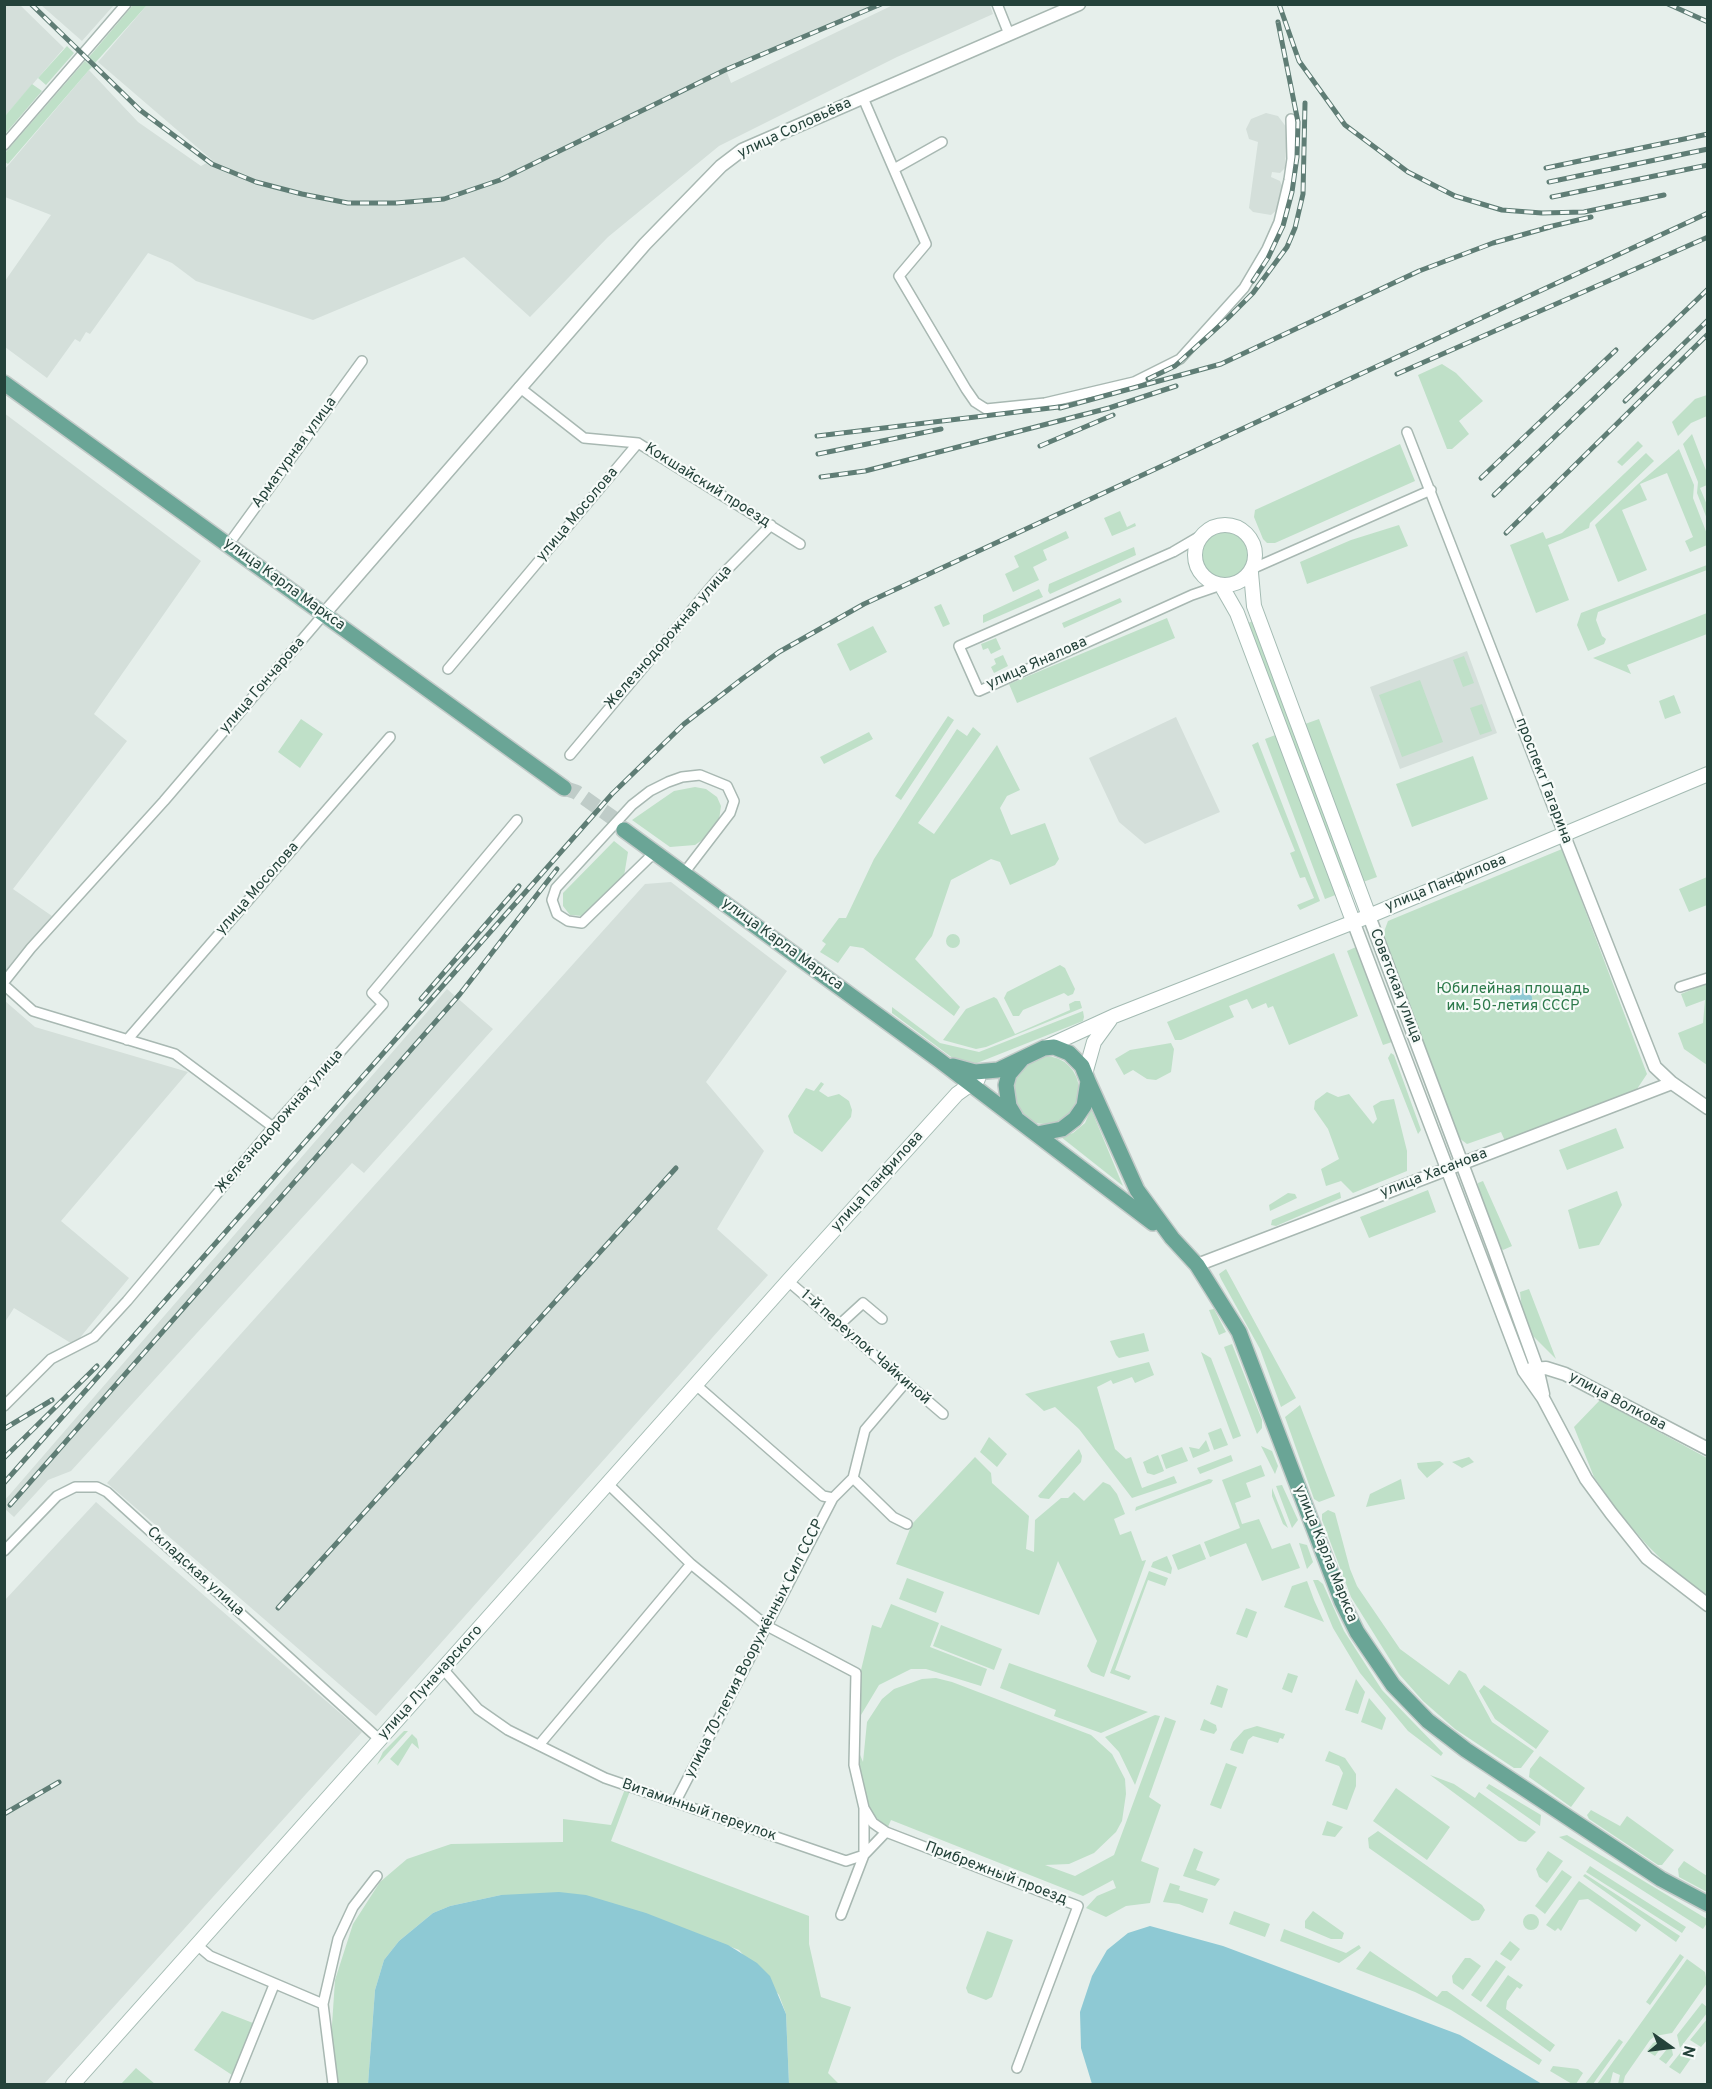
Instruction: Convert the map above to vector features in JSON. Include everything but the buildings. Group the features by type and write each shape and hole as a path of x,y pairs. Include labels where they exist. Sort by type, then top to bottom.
{"main road":[{"name":"улица Карла Маркса","path":"4,383 564,788"},
{"path":"1219,525 1238,527 1254,544 1252,570 1233,585 1221,585 1206,579 1197,566 1195,550 1202,535 1219,525"},
{"name":"Советская улица","path":"1252,570 1254,606 1369,916"},
{"name":"Советская улица","path":"1221,585 1237,613 1353,921"},
{"name":"улица Панфилова","path":"1044,1048 1114,1016 1369,916 1707,774"},
{"name":"улица Карла Маркса","path":"624,830 1015,1118"},
{"path":"1023,1058 1014,1066 1006,1085 1009,1106 1015,1118 1037,1134 1054,1132 1075,1119 1087,1098 1087,1078 1094,1042 1114,1016"},
{"path":"969,1083 1044,1048 1061,1049 1069,1053 1076,1059 1087,1078"},
{"name":"улица Карла Маркса","path":"939,1060 962,1070 998,1070"},
{"name":"улица Карла Маркса","path":"1087,1078 1137,1191 1172,1238 1197,1265 1228,1310 1242,1339 1342,1602 1357,1632 1393,1685 1428,1721 1466,1750 1661,1879 1707,1904"},
{"name":"улица Панфилова","path":"788,1281 969,1083"},
{"name":"улица Карла Маркса","path":"1037,1134 1172,1238"},
{"name":"улица Луначарского","path":"73,2085 788,1281"}],"street":[{"path":"4,145 126,4"},
{"path":"997,4 1009,34"},
{"name":"улица Соловьёва","path":"519,387 645,244 721,166 742,150 1079,4"},
{"path":"863,98 926,244 899,276 966,389 975,402 986,409 1045,403 1134,382 1180,359 1244,288 1267,249 1279,222 1289,180 1292,159 1291,119"},
{"path":"894,169 942,142"},
{"name":"Арматурная улица","path":"228,545 362,361"},
{"name":"Кокшайский проезд","path":"519,387 584,438 638,443 800,544"},
{"name":"улица Гончарова","path":"273,1127 175,1054 33,1011 4,983 519,387"},
{"name":"проспект Гагарина","path":"1407,432 1655,1067 1672,1083 1707,1108"},
{"name":"улица Мосолова","path":"448,669 638,443"},
{"path":"1252,570 1431,490"},
{"name":"Железнодорожная улица","path":"570,754 717,581 771,525"},
{"name":"улица Яналова","path":"1202,535 1173,552 959,646 979,691 1192,595 1221,585"},
{"name":"улица Мосолова","path":"127,1040 390,738"},
{"path":"654,852 582,923 568,921 557,914 552,900 556,888 632,805 650,791 668,782 682,777 700,775 727,786 734,801 730,813 684,873"},
{"name":"Железнодорожная улица","path":"4,1406 51,1359 94,1337 127,1301 273,1127 383,1004 372,993 517,819"},
{"name":"Советская улица","path":"1369,916 1537,1368 1544,1398"},
{"name":"Советская улица","path":"1353,921 1524,1371 1544,1398 1586,1479 1617,1521 1647,1558 1707,1605"},
{"path":"1680,987 1707,978"},
{"name":"улица Хасанова","path":"1197,1265 1672,1083"},
{"name":"1-й переулок Чайкиной","path":"788,1281 943,1414"},
{"path":"839,1325 863,1303 882,1319"},
{"name":"улица Волкова","path":"1524,1371 1537,1368 1565,1374 1707,1449"},
{"path":"905,1383 866,1430 853,1478 893,1517 907,1524"},
{"path":"696,1385 823,1496 833,1498"},
{"name":"улица 70-летия Вооружённых Сил СССР","path":"676,1801 833,1498 853,1478"},
{"path":"608,1484 691,1564 767,1626 856,1673 854,1765 864,1808 864,1855 841,1915"},
{"name":"Складская улица","path":"4,1551 57,1496 75,1487 97,1487 107,1492 380,1740"},
{"path":"539,1745 691,1564"},
{"name":"Витаминный переулок","path":"443,1669 478,1709 508,1730 605,1778 676,1801 821,1854 846,1861 864,1855"},
{"path":"864,1808 873,1823 886,1832 864,1855"},
{"name":"Прибрежный проезд","path":"886,1832 1078,1906 1017,2068"},
{"path":"333,2085 323,2004 338,1939 354,1907 377,1876"},
{"path":"197,1945 210,1956 323,2004"},
{"path":"234,2085 274,1985"}],"shaded area":[{"path":"5,4 20,5 64,48 5,116"},
{"path":"41,5 114,5 82,41"},
{"path":"147,5 880,5 726,70 731,83 893,5 990,5 993,14 897,57 719,146 608,237 530,317 464,257 313,320 196,281 172,263 148,253 90,334 86,332 80,342 75,339 47,378 5,347 5,281 51,215 5,197 5,169 89,70 138,122 201,166 212,160 98,62"},
{"path":"1266,113 1278,116 1287,128 1285,168 1280,173 1272,172 1271,177 1280,181 1283,188 1277,210 1271,215 1253,212 1249,208 1258,142 1249,139 1246,129 1251,119"},
{"path":"4,413 201,561 94,714 127,741 13,889 52,916 5,977"},
{"path":"1467,651 1497,733 1400,769 1370,687"},
{"path":"1176,717 1220,812 1145,844 1119,822 1089,758"},
{"path":"671,882 787,971 706,1082 764,1151 717,1229 768,1275 376,1716 107,1483 645,884"},
{"path":"447,989 493,1029 364,1173 352,1163 71,1471 48,1480 14,1517 5,1509 5,1500"},
{"path":"5,1001 35,1027 188,1072 61,1221 129,1278 74,1345 14,1308 5,1322"},
{"path":"96,1502 362,1732 44,2084 5,2084 5,1600"}],"green space":[{"path":"134,4 147,5 95,63 89,57"},
{"path":"67,46 74,53 46,85 38,78"},
{"path":"85,61 92,67 8,164 5,162 5,153"},
{"path":"32,84 42,91 5,134 5,116"},
{"path":"1442,364 1456,373 1483,401 1459,421 1469,434 1452,449 1447,449 1418,375"},
{"path":"1707,395 1707,416 1691,423 1678,436 1672,422 1695,399"},
{"path":"1692,434 1707,473 1707,485 1700,488 1707,505 1707,519 1697,493 1698,482 1683,444"},
{"path":"1638,441 1643,446 1622,466 1617,462"},
{"path":"1400,444 1415,481 1275,543 1267,543 1263,539 1254,517 1255,510"},
{"path":"1679,449 1694,485 1693,498 1707,534 1707,545 1690,552 1685,541 1693,537 1667,473 1640,484 1647,500 1622,510 1647,570 1618,582 1595,525 1638,484"},
{"path":"1646,453 1654,461 1590,523 1589,528 1548,545 1569,600 1536,613 1510,545 1543,532 1546,539 1562,533"},
{"path":"1120,511 1127,527 1135,523 1136,526 1112,536 1104,518"},
{"path":"1399,525 1408,546 1307,584 1300,562 1351,540"},
{"path":"1066,531 1069,538 1043,550 1047,560 1033,567 1039,580 1013,592 1005,574 1019,567 1014,556"},
{"path":"1225,532 1241,539 1248,555 1241,571 1225,578 1209,571 1202,555 1209,539"},
{"path":"1134,547 1136,555 1050,594 1048,591 1049,584"},
{"path":"1707,565 1707,570 1598,612 1596,620 1602,636 1606,639 1604,644 1588,651 1577,625 1581,613"},
{"path":"1039,589 1043,597 983,623 983,615"},
{"path":"1120,598 1122,602 1064,628 1062,623"},
{"path":"941,604 950,624 943,627 934,607"},
{"path":"1707,613 1707,634 1627,665 1631,674 1593,658"},
{"path":"1167,618 1175,638 1017,703 1009,684"},
{"path":"1253,621 1350,887 1347,888 1248,623"},
{"path":"873,626 887,652 850,671 837,644"},
{"path":"996,638 1001,649 991,654 988,648 983,650 981,644"},
{"path":"1003,655 1008,666 994,673 991,667 996,664 994,659"},
{"path":"1464,656 1474,683 1463,687 1453,660"},
{"path":"1420,680 1443,742 1402,757 1379,695"},
{"path":"1674,695 1681,713 1665,719 1659,701"},
{"path":"1482,704 1492,731 1480,735 1470,708"},
{"path":"948,716 954,720 901,800 895,796"},
{"path":"301,719 323,734 300,768 278,752"},
{"path":"1319,719 1377,877 1363,882 1305,724"},
{"path":"973,727 981,734 918,823 934,834 997,745 1020,790 1007,796 1000,808 1011,835 1045,823 1059,859 1055,865 1010,885 1000,862 991,859 951,880 932,936 915,959 960,1007 954,1016 863,948 850,946 838,963 820,952 826,944 822,941 839,918 846,918 874,859 957,729 967,736"},
{"path":"869,732 873,739 824,764 820,757"},
{"path":"1278,734 1338,894 1325,899 1265,739"},
{"path":"1258,742 1320,901 1300,910 1297,905 1314,898 1305,877 1300,878 1290,853 1295,851 1252,745"},
{"path":"1473,756 1488,799 1412,827 1396,784"},
{"path":"695,787 706,789 717,797 721,806 719,820 708,836 695,845 670,847 632,820 674,791"},
{"path":"614,841 628,852 624,876 588,913 582,916 570,915 563,906 563,893"},
{"name":"Юбилейная площадь им. 50-летия СССР","path":"1562,849 1647,1074 1635,1092 1505,1141 1501,1132 1467,1144 1459,1138 1383,937 1385,929 1388,921"},
{"path":"1707,877 1707,905 1689,912 1679,889"},
{"path":"950,934 956,934 960,941 956,948 950,948 946,944 946,938"},
{"path":"1356,947 1392,1042 1383,1045 1347,951"},
{"path":"1334,953 1358,1016 1289,1045 1273,1006 1268,1008 1266,1003 1252,1009 1247,999 1229,1006 1234,1017 1181,1040 1175,1040 1167,1022"},
{"path":"1060,965 1065,968 1075,989 1073,994 1068,996 1064,993 1023,1010 1019,1016 1013,1016 1004,998 1007,992"},
{"path":"1707,983 1707,1065 1684,1049 1678,1033 1703,1023 1705,1000 1686,1007 1681,994"},
{"path":"994,997 1015,1034 1070,1010 1069,1004 1075,1001 1080,1001 1082,1008 986,1047 976,1049 943,1040 966,1009"},
{"path":"892,1007 940,1043 979,1052 1083,1011 1084,1017 1083,1021 972,1065 958,1062 892,1013"},
{"path":"1171,1043 1174,1049 1171,1072 1156,1080 1147,1079 1133,1070 1124,1075 1115,1059 1130,1050"},
{"path":"1391,1053 1394,1055 1421,1130 1418,1134 1388,1058"},
{"path":"1045,1056 1058,1059 1069,1066 1076,1077 1079,1090 1076,1103 1069,1114 1058,1121 1045,1124 1032,1121 1021,1114 1014,1103 1011,1090 1014,1077 1021,1066 1032,1059"},
{"path":"821,1082 824,1084 819,1091 828,1097 839,1094 849,1101 852,1110 851,1117 822,1152 794,1133 788,1116 806,1088 814,1091"},
{"path":"1327,1092 1338,1097 1349,1094 1373,1124 1377,1119 1373,1106 1381,1101 1394,1099 1407,1151 1407,1171 1353,1193 1341,1181 1326,1186 1321,1169 1339,1159 1328,1129 1314,1109 1315,1101"},
{"path":"1091,1109 1123,1186 1061,1137 1073,1133 1085,1123"},
{"path":"1616,1128 1624,1148 1567,1170 1559,1150"},
{"path":"1483,1181 1512,1246 1503,1250 1497,1246 1479,1196 1478,1183"},
{"path":"1428,1190 1436,1212 1369,1238 1360,1217"},
{"path":"1617,1191 1622,1205 1599,1245 1579,1249 1568,1210"},
{"path":"1340,1192 1341,1198 1276,1226 1271,1225 1272,1220"},
{"path":"1288,1193 1295,1194 1297,1198 1270,1211 1269,1205"},
{"path":"1226,1269 1296,1398 1281,1407 1260,1349 1219,1274"},
{"path":"1529,1289 1556,1359 1533,1336 1522,1309 1520,1292"},
{"path":"1214,1309 1226,1332 1219,1335 1209,1310"},
{"path":"1144,1333 1149,1351 1119,1358 1116,1355 1110,1341"},
{"path":"1232,1344 1262,1420 1262,1428 1257,1434 1224,1347"},
{"path":"1201,1352 1211,1358 1241,1436 1233,1439"},
{"path":"1149,1362 1154,1375 1135,1383 1132,1377 1113,1384 1111,1380 1097,1387 1115,1449 1126,1459 1131,1457 1142,1488 1174,1476 1177,1483 1132,1498 1079,1429 1055,1407 1044,1411 1025,1394"},
{"path":"1600,1400 1707,1458 1707,1598 1677,1575 1647,1545 1620,1514 1594,1477 1574,1427"},
{"path":"1300,1405 1335,1496 1319,1502 1314,1499 1285,1417"},
{"path":"1221,1428 1228,1445 1214,1450 1208,1433"},
{"path":"989,1437 1007,1454 997,1467 980,1452"},
{"path":"1206,1440 1210,1451 1193,1458 1189,1447 1199,1449"},
{"path":"1261,1446 1272,1451 1278,1466 1275,1474"},
{"path":"1182,1447 1188,1461 1166,1469 1161,1455"},
{"path":"1079,1449 1082,1456 1081,1462 1049,1499 1040,1498 1038,1496"},
{"path":"1158,1455 1164,1471 1154,1475 1147,1473 1143,1462"},
{"path":"1231,1455 1233,1461 1200,1474 1197,1468"},
{"path":"975,1457 991,1473 992,1483 1029,1516 1026,1549 1034,1552 1035,1520 1061,1498 1068,1498 1074,1492 1084,1501 1103,1482 1110,1485 1117,1494 1125,1514 1114,1519 1120,1535 1131,1531 1142,1561 1146,1560 1104,1677 1091,1672 1087,1666 1097,1641 1058,1561 1039,1615 896,1564 912,1524"},
{"path":"1469,1457 1474,1462 1462,1468 1452,1462"},
{"path":"1440,1461 1444,1464 1427,1478 1418,1468 1417,1463"},
{"path":"1261,1465 1265,1476 1246,1483 1251,1497 1235,1503 1242,1524 1259,1519 1272,1549 1290,1543 1300,1568 1262,1581 1246,1543 1210,1557 1204,1542 1240,1528 1222,1480"},
{"path":"1209,1479 1213,1480 1211,1483 1135,1511 1136,1507"},
{"path":"1401,1479 1405,1499 1366,1507 1370,1494"},
{"path":"1282,1485 1298,1520 1292,1528 1276,1486"},
{"path":"1272,1488 1288,1528 1283,1524 1272,1496"},
{"path":"1328,1510 1335,1513 1357,1586 1400,1649 1449,1685 1459,1670 1466,1674 1492,1722 1534,1751 1521,1768 1514,1768 1455,1729 1423,1701 1399,1674 1351,1597 1322,1520 1322,1514"},
{"path":"1299,1543 1307,1545 1313,1562 1307,1569"},
{"path":"1200,1544 1206,1559 1178,1570 1172,1555"},
{"path":"1167,1556 1172,1568 1171,1574 1151,1567 1153,1562"},
{"path":"1149,1571 1168,1578 1165,1586 1148,1580 1115,1670 1131,1676 1129,1680 1110,1673"},
{"path":"907,1578 944,1592 936,1613 899,1599"},
{"path":"1313,1580 1318,1580 1323,1584 1344,1631 1382,1690 1443,1753 1441,1756 1408,1731 1360,1673 1333,1628"},
{"path":"1307,1581 1324,1622 1284,1607 1292,1586"},
{"path":"891,1604 939,1623 930,1647 987,1669 981,1686 926,1669 911,1669 879,1685 861,1715 858,1750 861,1670 872,1625 881,1628"},
{"path":"1246,1608 1257,1612 1247,1638 1236,1634"},
{"path":"941,1625 1002,1649 994,1670 933,1646"},
{"path":"1009,1663 1148,1712 1101,1733 1054,1716 1056,1710 1000,1688"},
{"path":"1288,1673 1298,1676 1292,1693 1282,1689"},
{"path":"936,1678 1091,1735 1112,1754 1125,1779 1126,1794 1122,1821 1116,1832 1094,1853 1069,1864 1045,1865 1075,1876 1114,1855 1165,1717 1176,1721 1149,1797 1161,1805 1141,1861 1159,1868 1150,1903 1126,1906 1106,1917 1086,1908 1097,1896 1116,1888 1113,1880 1083,1896 891,1820 887,1829 867,1808 858,1750 863,1762 867,1722 882,1699 894,1689 922,1679"},
{"path":"1356,1679 1365,1692 1358,1714 1345,1710"},
{"path":"1217,1685 1228,1689 1222,1708 1210,1704"},
{"path":"1484,1685 1549,1731 1536,1749 1495,1719 1479,1691"},
{"path":"1369,1698 1386,1718 1382,1730 1361,1722"},
{"path":"1155,1715 1160,1716 1135,1785 1119,1752 1105,1737"},
{"path":"1204,1719 1216,1725 1217,1730 1214,1734 1200,1730"},
{"path":"1257,1726 1285,1734 1278,1743 1253,1736 1248,1740 1243,1754 1230,1750 1233,1742 1244,1730"},
{"path":"404,1731 408,1731 377,1765 383,1752"},
{"path":"412,1734 417,1739 419,1749 412,1743 398,1766 390,1759"},
{"path":"1329,1751 1345,1758 1356,1774 1356,1786 1347,1810 1332,1805 1343,1773 1339,1766 1325,1761"},
{"path":"1540,1756 1585,1788 1571,1807 1529,1777 1530,1769"},
{"path":"1226,1763 1237,1767 1221,1809 1210,1805"},
{"path":"1430,1775 1454,1784 1475,1798 1479,1792 1536,1832 1526,1842 1519,1841"},
{"path":"1489,1784 1541,1815 1540,1826 1486,1788"},
{"path":"1396,1788 1450,1827 1427,1860 1373,1821"},
{"path":"625,1789 630,1791 611,1841 809,1916 809,1944 821,1997 851,2007 828,2073 839,2084 789,2084 786,2014 779,1995 739,1950 673,1925 501,1895 450,1906 433,1913 399,1941 384,1960 375,1990 368,2084 333,2084 330,2055 335,1980 353,1924 380,1882 407,1859 451,1844 563,1842 563,1819 611,1825"},
{"path":"1591,1810 1620,1826 1627,1816 1674,1850 1662,1865 1658,1865 1589,1819 1587,1815"},
{"path":"1327,1821 1343,1827 1335,1837 1322,1835"},
{"path":"1378,1831 1482,1905 1485,1910 1479,1920 1472,1921 1369,1848 1368,1838"},
{"path":"1567,1835 1707,1919 1707,1923 1703,1929 1559,1837"},
{"path":"1194,1848 1203,1852 1196,1870 1220,1879 1215,1886 1183,1876"},
{"path":"1548,1851 1563,1861 1547,1883 1539,1877 1536,1869"},
{"path":"1684,1861 1707,1876 1707,1892 1679,1877 1678,1869"},
{"path":"1590,1866 1686,1927 1682,1933 1586,1872"},
{"path":"1562,1870 1572,1877 1545,1914 1535,1906"},
{"path":"1585,1874 1680,1936 1676,1942 1583,1876"},
{"path":"1579,1881 1641,1925 1636,1932 1588,1899 1579,1900 1561,1931 1558,1928 1555,1931 1546,1925"},
{"path":"1170,1883 1180,1886 1179,1890 1208,1899 1203,1913 1179,1904 1163,1902"},
{"path":"1234,1911 1270,1924 1265,1937 1229,1924"},
{"path":"1313,1911 1344,1933 1342,1939 1331,1939 1305,1928 1305,1921"},
{"path":"1531,1914 1539,1922 1531,1930 1523,1922"},
{"path":"1284,1929 1346,1953 1359,1945 1361,1948 1339,1963 1280,1941"},
{"path":"987,1931 1013,1940 992,1997 986,2000 968,1993 966,1988"},
{"path":"1510,1941 1520,1949 1511,1961 1500,1954"},
{"path":"1370,1951 1437,1997 1442,1991 1447,1991 1542,2060 1539,2065 1451,2010 1415,1992 1356,1969"},
{"path":"1680,1954 1684,1957 1650,2005 1646,2002"},
{"path":"1465,1958 1470,1958 1481,1966 1463,1990 1453,1983 1452,1976"},
{"path":"1687,1959 1705,1972 1707,1983 1672,2033 1655,2036 1650,2040 1625,2076 1623,2084 1618,2084 1620,2075 1613,2072 1610,2084 1597,2084"},
{"path":"1496,1960 1506,1967 1481,2002 1471,1995"},
{"path":"1508,1975 1523,1985 1520,1989 1517,1987 1507,2001 1506,2009 1555,2045 1550,2052 1486,2006"},
{"path":"1702,2003 1707,2007 1707,2013 1680,2048 1677,2035"},
{"path":"222,2011 253,2023 232,2075 194,2050"},
{"path":"1707,2019 1707,2040 1701,2047 1690,2040"},
{"path":"1619,2039 1623,2042 1593,2084 1585,2084"},
{"path":"1663,2039 1666,2041 1655,2056 1647,2051 1653,2043"},
{"path":"1671,2044 1673,2055 1666,2064 1659,2059"},
{"path":"1685,2047 1694,2054 1680,2074 1669,2067"},
{"path":"1553,2066 1578,2069 1583,2073 1576,2084 1572,2084 1550,2071"},
{"path":"136,2068 155,2084 121,2084"}],"water":[{"path":"1521,988 1529,991 1532,999 1529,1007 1521,1010 1513,1007 1510,999 1513,991"},
{"path":"559,1892 586,1895 646,1913 728,1945 757,1963 770,1976 786,2014 789,2084 368,2084 375,1990 384,1960 399,1941 433,1913 450,1906 501,1895"},
{"path":"1150,1926 1223,1946 1460,2035 1542,2084 1092,2084 1081,2048 1080,2012 1092,1976 1107,1950 1128,1933"}],"tunnel":[{"path":"564,788 576,792 613,818 624,830"}],"railway":[{"path":"31,4 140,110 212,164 256,182 348,203 396,203 444,199 500,180 725,70 881,4"},
{"path":"1279,4 1299,61 1345,125 1408,172 1455,196 1502,210 1542,213 1584,212 1664,195"},
{"path":"1668,4 1708,22"},
{"path":"1253,281 1268,258 1283,226 1292,192 1297,157 1298,122 1278,22"},
{"path":"1148,379 1175,366 1228,318 1253,293 1287,247 1295,228 1303,194 1305,103"},
{"path":"1546,168 1708,134"},
{"path":"1549,182 1708,149"},
{"path":"1552,197 1708,165"},
{"path":"4,1483 612,794 684,724 742,679 779,652 864,604 1708,213"},
{"path":"1544,228 1591,217"},
{"path":"1060,408 1221,364 1419,271 1493,243 1550,227"},
{"path":"1397,374 1708,237"},
{"path":"1494,495 1708,289"},
{"path":"1625,401 1708,320"},
{"path":"1506,533 1708,334"},
{"path":"1481,478 1616,350"},
{"path":"821,477 865,471 1109,408 1176,386"},
{"path":"817,436 1067,406"},
{"path":"1040,446 1113,415"},
{"path":"818,454 941,429"},
{"path":"10,1505 460,994 557,869"},
{"path":"421,999 519,886"},
{"path":"278,1608 676,1168"},
{"path":"4,1458 97,1366"},
{"path":"4,1429 52,1400"},
{"path":"4,1814 59,1782"}]}
